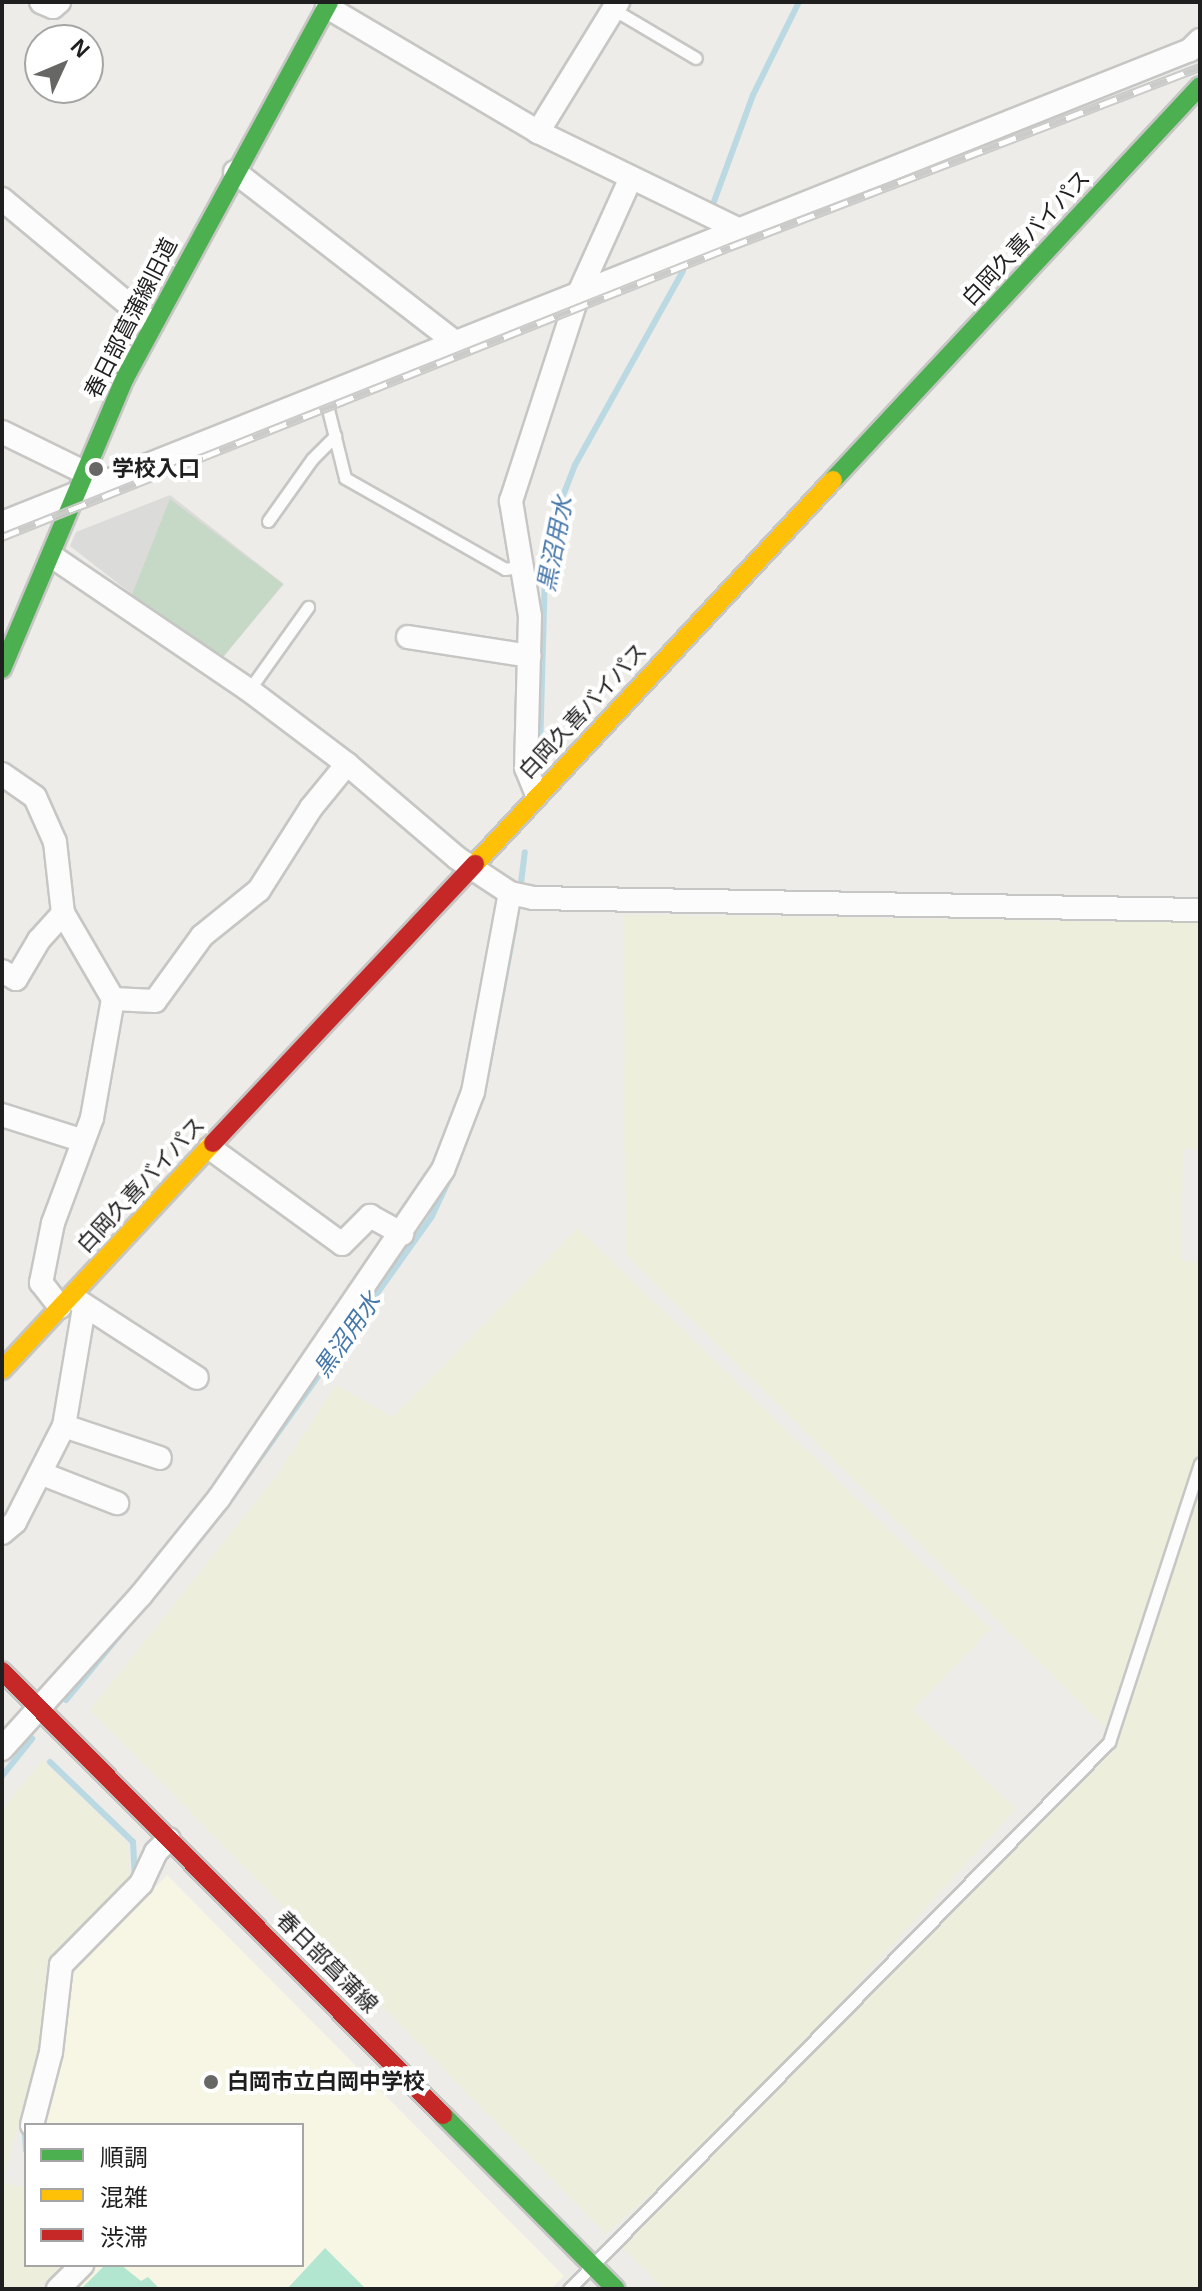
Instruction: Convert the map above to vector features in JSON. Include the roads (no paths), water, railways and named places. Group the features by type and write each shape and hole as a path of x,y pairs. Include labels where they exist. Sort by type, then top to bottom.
{"main road":[{"name":"春日部菖蒲線旧道","path":"2,669 152,324 328,4"},
{"name":"白岡久喜バイパス","path":"2,1370 72,1304 210,1148 1200,86"},
{"name":"春日部菖蒲線","path":"2,1671 616,2289"}],"street":[{"path":"41,2 53,7 59,2"},
{"path":"328,4 538,132 630,180 740,230"},
{"path":"538,132 616,6"},
{"path":"2,523 82,483 325,397 1190,50 1200,40"},
{"path":"235,172 456,343"},
{"path":"537,795 526,768 530,616 518,567 511,501 578,295 630,180"},
{"path":"2,199 152,324"},
{"path":"2,432 82,483"},
{"path":"53,557 249,690 347,764 470,868 510,893 548,899 1200,910"},
{"path":"408,637 530,656"},
{"path":"113,999 155,1001 202,936 259,890 311,808 347,764"},
{"path":"2,774 35,797 55,842 63,913 113,999 92,1118 81,1140 53,1223 41,1283 197,1378"},
{"path":"2,1749 141,1595 219,1498 443,1170 473,1092 510,893"},
{"path":"2,971 16,979 39,940 63,913"},
{"path":"2,1115 81,1140"},
{"path":"210,1148 342,1244 370,1216 402,1234"},
{"path":"2,1533 15,1522 64,1426 72,1304"},
{"path":"64,1426 160,1458"},
{"path":"40,1473 117,1503"},
{"path":"33,2123 51,2052 61,1965 141,1884 156,1852 169,1839"},
{"path":"58,2289 80,2267"}],"lane":[{"path":"616,6 696,58"},
{"path":"325,397 345,478 505,569 518,567"},
{"path":"268,521 312,459 335,436"},
{"path":"249,690 308,607"},
{"path":"573,2288 592,2265 1109,1742 1200,1464"}],"waterway":[{"name":"黒沼用水","path":"712,207 753,95 799,2"},
{"name":"黒沼用水","path":"540,751 545,576 559,506 575,465 683,271"},
{"name":"黒沼用水","path":"521,883 525,852"},
{"name":"黒沼用水","path":"486,1078 515,924"},
{"name":"黒沼用水","path":"456,1164 479,1104"},
{"name":"黒沼用水","path":"231,1499 432,1216 450,1178"},
{"name":"黒沼用水","path":"66,1700 225,1508"},
{"name":"黒沼用水","path":"2,1776 32,1739"},
{"path":"50,1762 133,1842 135,1879"}],"railway":[{"path":"2,537 730,247 1200,67"}],"place":[{"name":"学校入口","path":"96,469"},
{"name":"白岡市立白岡中学校","path":"211,2082"}]}
